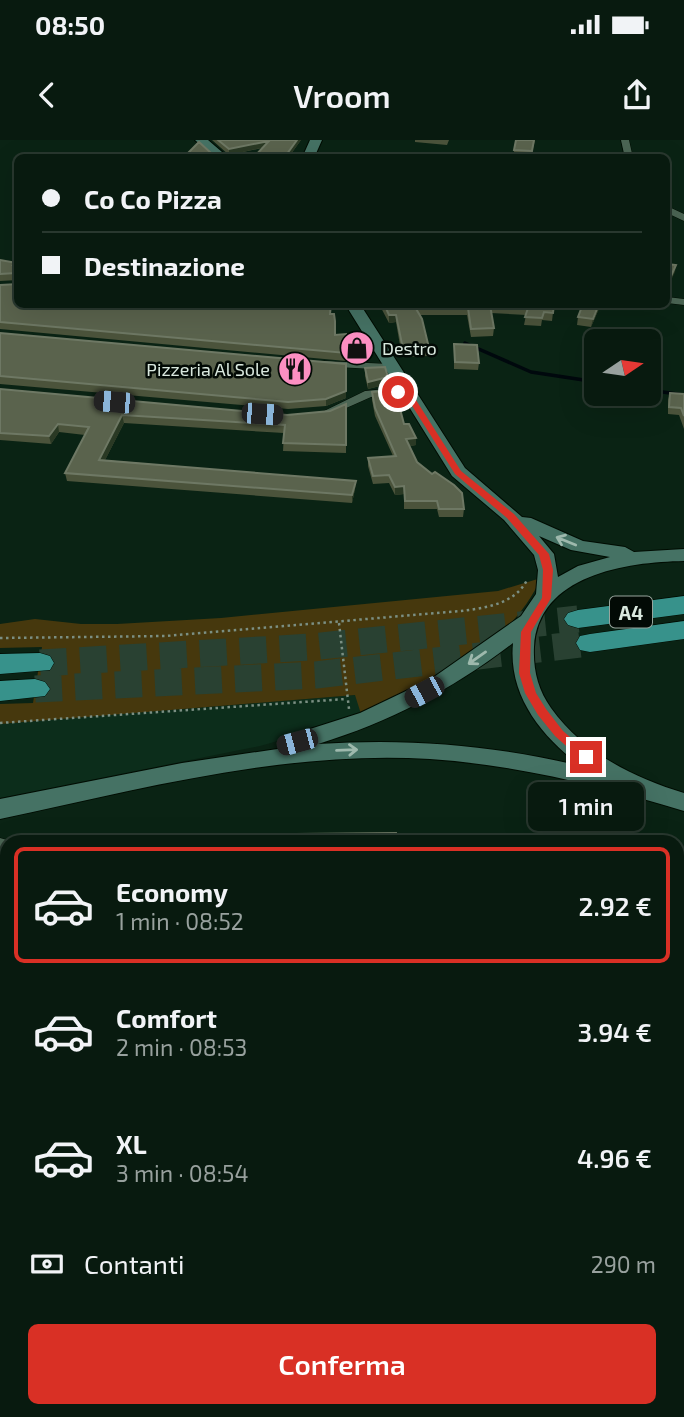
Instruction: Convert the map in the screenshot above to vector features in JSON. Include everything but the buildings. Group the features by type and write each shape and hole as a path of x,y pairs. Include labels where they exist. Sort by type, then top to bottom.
{"highway":[{"name":"A4","path":"684,605 584,631 684,630"},
{"path":"0,664 38,676 0,691"}],"main road":[{"path":"201,140 218,154"},
{"path":"354,308 458,472 510,516 544,554 548,570 547,598"},
{"path":"510,516 568,543 588,549 684,555"},
{"path":"657,555 620,560 587,570 565,582 547,598 532,618 525,635 523,666 531,693 542,712 559,734 579,752 611,773 684,802"},
{"path":"207,767 355,724 440,683 532,618"},
{"path":"0,808 207,767 324,751 429,751 491,756 641,787"}],"street":[{"path":"313,363 391,367"},
{"path":"316,415 330,412 369,394 406,391"}],"path":[{"path":"0,638 26,635 83,639 339,623 488,606 509,599 525,587 529,574"},
{"path":"339,623 346,699 355,724"},
{"path":"0,723 346,699"}],"shaded area":[{"path":"541,578 527,603 509,625 488,644 439,676 361,714 355,695 0,724 0,704 33,703 42,647 0,648 0,624 35,619 81,624 117,624 221,618 498,591"},
{"path":"356,695 361,713 313,731 260,746 0,798 0,724"}],"waterway":[{"path":"465,343 531,372 584,380"},
{"path":"662,392 684,395"}],"tunnel":[{"path":"40,663 311,647 578,619"},
{"path":"35,689 316,675 590,643"}],"place":[{"name":"Destro","path":"357,348"},
{"name":"Pizzeria Al Sole","path":"295,369"}],"route":[{"path":"398,392 406,391 458,472 510,516 544,554 548,570 547,598 536,611 526,632 524,673 542,712 559,734 586,757"}]}
